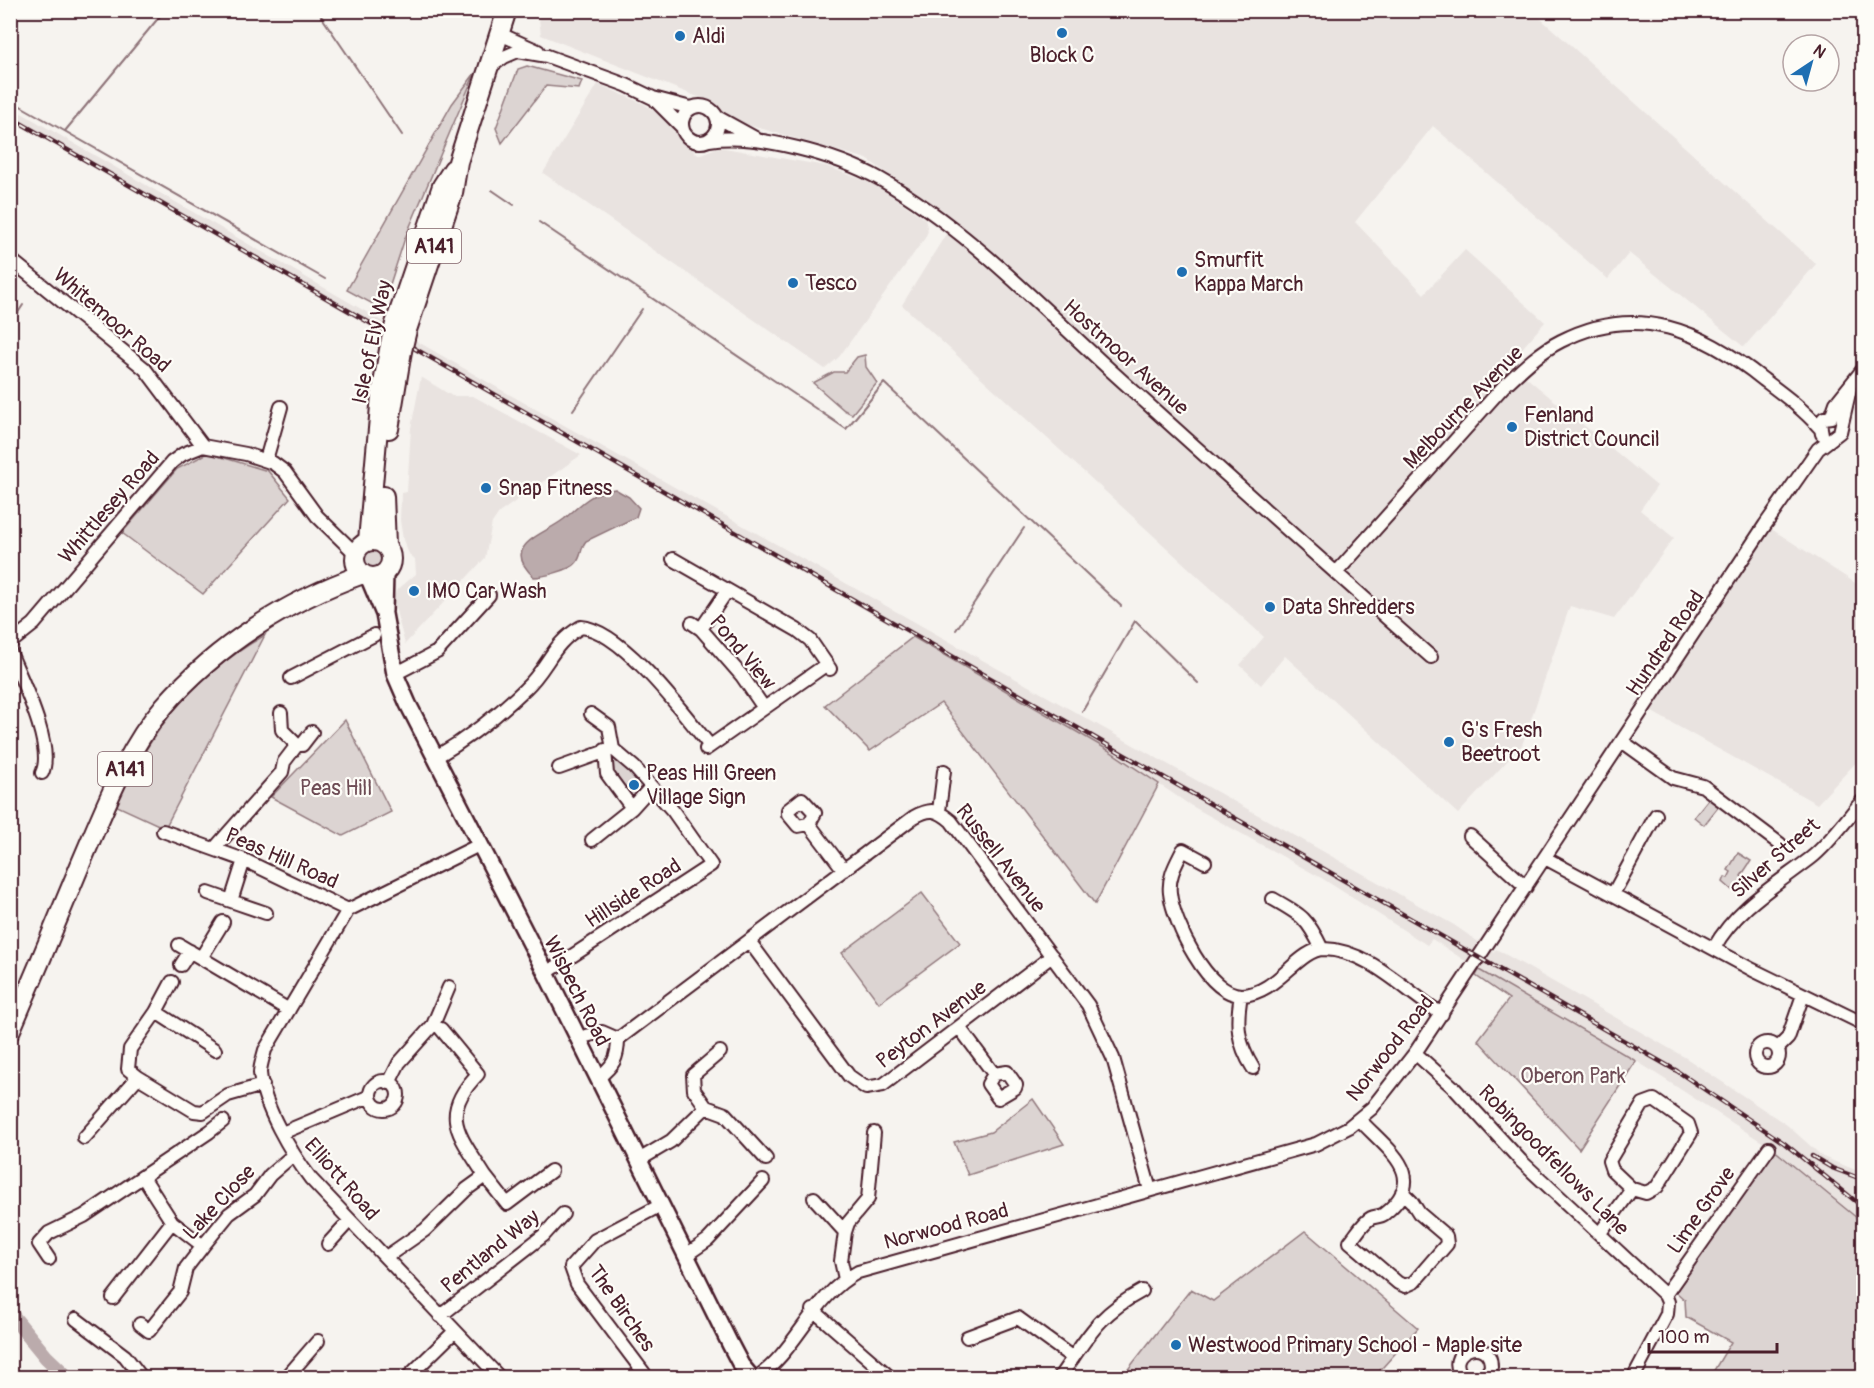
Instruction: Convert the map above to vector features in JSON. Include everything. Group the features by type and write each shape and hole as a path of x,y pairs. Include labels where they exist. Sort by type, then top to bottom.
{"highway":[{"name":"Isle of Ely Way","path":"366,560 381,395 401,327 453,193 458,162 507,10"},
{"name":"Isle of Ely Way","path":"386,545 384,490 396,348"},
{"path":"366,560 377,541 386,545"},
{"name":"A141","path":"10,1032 106,806 132,754 163,707 208,662 243,634 282,610 335,584 366,560 392,560 386,545"}],"main road":[{"name":"Wisbech Road","path":"366,560 384,614 395,674 735,1355 754,1377"}],"street":[{"path":"500,34 547,56 626,85 653,98 691,108 704,106 717,117 717,130 709,140 700,142 690,139 682,127 653,98"},
{"path":"490,67 518,51 547,56"},
{"path":"682,127 682,118 691,108"},
{"name":"Hostmoor Avenue","path":"717,117 762,142"},
{"name":"Hostmoor Avenue","path":"709,140 762,142 813,153 878,178 945,221 1017,283 1431,657"},
{"name":"Whitemoor Road","path":"10,259 145,369 203,446"},
{"name":"Melbourne Avenue","path":"1336,573 1503,387 1532,360 1560,341 1586,331 1607,326 1641,324 1684,330 1731,354 1804,411 1828,426"},
{"name":"Hundred Road","path":"1545,858 1598,775 1623,742 1765,525 1818,449 1836,403 1850,389 1863,368"},
{"path":"266,460 281,407"},
{"path":"203,446 266,460 285,472 317,516 366,560"},
{"name":"Whittlesey Road","path":"10,643 34,624 172,462 183,453 203,446"},
{"path":"436,757 475,733 497,711 525,689 538,675 558,644 581,627 592,627 604,634 656,680 708,748 764,708 829,667 810,640 797,630 673,559"},
{"name":"Pond View","path":"728,591 697,626 742,676 764,708"},
{"path":"395,674 437,652 489,595"},
{"path":"291,678 374,635"},
{"path":"10,652 31,702 45,753 47,763 42,772"},
{"path":"281,713 282,730 297,745"},
{"path":"591,714 609,727 607,774 632,808"},
{"path":"215,849 282,772 285,762 297,745 302,745 312,732"},
{"path":"1623,742 1673,778 1703,786 1780,844"},
{"path":"559,768 609,750"},
{"path":"592,840 632,808 651,787 609,750"},
{"path":"939,811 944,771"},
{"name":"Hillside Road","path":"546,973 711,865 690,832 651,787"},
{"name":"Silver Street","path":"1714,948 1741,914 1776,882 1813,856 1863,799"},
{"name":"Russell Avenue","path":"618,1039 914,817 927,810 939,811 951,821 1088,1005 1113,1058 1150,1190"},
{"path":"1613,894 1656,815"},
{"path":"809,824 844,870"},
{"name":"Peas Hill Road","path":"163,831 244,860 348,910 479,844"},
{"path":"1470,836 1526,887"},
{"path":"1204,862 1183,850 1169,882 1172,904 1195,956 1208,976 1221,988 1241,995 1272,985 1293,966 1322,949 1346,953 1363,959 1442,1014"},
{"path":"1545,858 1803,995 1862,1021"},
{"name":"Norwood Road","path":"754,1377 770,1369 813,1310 845,1279 892,1260 1316,1144 1334,1136 1359,1119 1384,1094 1442,1014 1545,858"},
{"path":"231,901 244,860"},
{"path":"208,893 266,913"},
{"path":"1273,899 1302,915 1310,924 1322,949"},
{"name":"Elliott Road","path":"348,910 265,1050 260,1071 263,1084 293,1155 311,1179 500,1377"},
{"path":"201,958 223,922"},
{"name":"Peyton Avenue","path":"749,940 849,1076 866,1088 883,1085 1052,956"},
{"path":"181,965 184,948 289,1010"},
{"path":"172,982 156,1012 130,1048 128,1069 194,1111 203,1112 228,1095 263,1084"},
{"path":"389,1083 399,1063 433,1025 449,987"},
{"path":"1241,995 1237,1021 1239,1040 1253,1068"},
{"path":"1778,1048 1788,1038 1803,995"},
{"path":"156,1012 215,1050"},
{"path":"959,1028 994,1074"},
{"path":"441,1029 478,1074 464,1088 456,1103 455,1120 459,1133 485,1176 507,1204 551,1172"},
{"path":"578,1038 602,1032 618,1039 618,1056 612,1066 598,1078"},
{"path":"720,1052 697,1070 691,1080 694,1090 705,1107 725,1114 766,1159"},
{"name":"Robingoodfellows Lane","path":"1415,1053 1453,1087 1521,1161 1665,1295"},
{"path":"84,1138 138,1077"},
{"path":"282,1133 370,1096 374,1086 384,1082 389,1083 397,1091 398,1097 392,1107 381,1109 375,1106 370,1096"},
{"path":"1654,1101 1688,1124 1691,1133 1657,1187 1646,1193 1632,1189 1612,1170 1609,1161 1643,1104 1654,1101"},
{"path":"639,1160 671,1141 705,1107"},
{"path":"1359,1119 1406,1172 1407,1182 1402,1192 1383,1215 1370,1218 1350,1242 1398,1283 1405,1286 1414,1281 1447,1244 1446,1236 1419,1214 1402,1192"},
{"path":"49,1259 39,1244 43,1238 84,1216 223,1121"},
{"path":"845,1279 841,1261 845,1232 848,1223 868,1199 874,1133"},
{"name":"Lime Grove","path":"1665,1295 1769,1148"},
{"name":"Lake Close","path":"140,1324 149,1331 180,1292 186,1268 229,1214 255,1195 270,1175 293,1155"},
{"path":"386,1257 425,1230 467,1189 485,1176"},
{"path":"143,1177 172,1222 203,1246"},
{"path":"686,1255 708,1240 763,1181"},
{"path":"1600,1233 1632,1189"},
{"path":"814,1198 845,1232"},
{"name":"The Birches","path":"644,1373 577,1284 571,1267 596,1240 661,1205"},
{"name":"Pentland Way","path":"439,1314 544,1235 563,1214"},
{"path":"328,1244 350,1220"},
{"path":"113,1298 172,1222"},
{"path":"439,1314 527,1240"},
{"path":"1059,1377 1100,1319 1116,1305 1142,1291"},
{"path":"1633,1377 1667,1314 1665,1295"},
{"path":"813,1310 891,1377"},
{"path":"968,1336 1018,1318 1073,1358"},
{"path":"76,1319 107,1341 142,1377"},
{"path":"407,1377 454,1331"},
{"path":"286,1377 318,1341"},
{"path":"1465,1377 1459,1370 1458,1360 1464,1351 1473,1348 1480,1348 1489,1356 1491,1367 1489,1376"}],"shaded area":[{"path":"538,10 1532,11 1816,264 1744,347 1629,253 1608,279 1433,126 1355,222 1424,294 1465,250 1545,322 1509,363 1657,486 1640,510 1674,538 1614,619 1570,606 1522,745 1458,814 1285,656 1261,685 1240,665 1264,637 902,305 954,221 867,159 745,124 698,97 541,35"},
{"path":"598,84 644,104 670,122 673,131 698,155 719,147 826,166 878,186 925,219 928,231 925,238 839,357 825,369 543,173"},
{"path":"11,107 498,388 1454,925 1493,952 1496,949 1686,1058 1787,1125 1823,1157 1863,1173 1863,1223 1773,1149 1638,1062 1479,970 1432,939 1427,945 1323,879 1190,805 1108,750 913,637 11,120"},
{"path":"421,377 452,396 473,396 581,455 499,513 492,523 485,558 405,644 393,600 396,591 416,574 415,559 409,554 403,540 400,520 401,493 407,492 411,428"},
{"path":"615,489 629,497 639,508 636,517 586,541 578,561 573,566 556,573 534,577 524,566 521,557 528,542 556,525 592,496"},
{"path":"1765,525 1863,588 1863,755 1817,804 1645,708"}],"green space":[{"path":"527,66 582,81 579,89 546,86 502,143 496,128 518,69"},
{"path":"475,73 405,238 382,309 347,290 452,104"},
{"path":"865,355 866,367 877,383 852,414 844,410 813,383 834,372 845,372 857,357"},
{"path":"208,453 268,471 290,498 203,594 122,533 177,469"},
{"path":"369,548 377,548 383,554 383,562 377,568 369,568 363,562 363,554"},
{"path":"265,635 165,828 115,805 144,752 176,708 215,670"},
{"path":"913,637 1108,750 1159,784 1095,904 941,703 870,751 825,705"},
{"name":"Peas Hill","path":"345,720 391,812 343,836 271,797"},
{"path":"612,755 617,757 644,787 632,802 611,771"},
{"path":"1709,798 1719,806 1704,825 1694,817"},
{"path":"1738,853 1751,861 1741,876 1745,880 1732,890 1723,882 1725,877 1728,878 1731,872 1728,870"},
{"path":"922,893 960,943 879,1003 842,953"},
{"name":"Oberon Park","path":"1479,970 1636,1061 1579,1149 1478,1040 1509,999 1476,976"},
{"path":"1033,1099 1064,1144 968,1175 954,1142 991,1132"},
{"path":"1773,1149 1863,1223 1863,1377 1795,1377 1790,1374 1787,1378 1710,1377 1731,1342 1686,1317 1685,1300 1676,1292"},
{"path":"1305,1231 1418,1328 1374,1377 1122,1377 1191,1289 1213,1301"}],"waterway":[{"path":"65,131 165,10"},
{"path":"317,10 402,135"},
{"path":"10,100 325,279"},
{"path":"492,190 514,205"},
{"path":"539,222 846,429 884,383 1121,606"},
{"path":"10,325 23,305"},
{"path":"573,410 642,309"},
{"path":"956,630 1024,528"},
{"path":"1082,712 1135,621 1198,683"},
{"path":"10,1313 46,1357 68,1378"}],"railway":[{"path":"10,117 1677,1071 1784,1143 1864,1208"},
{"path":"1812,1156 1832,1168 1864,1180"}],"place":[{"name":"Block C","path":"1062,33"},
{"name":"Aldi","path":"680,36"},
{"name":"Smurfit Kappa March","path":"1182,272"},
{"name":"Tesco","path":"793,283"},
{"name":"Fenland District Council","path":"1512,427"},
{"name":"Snap Fitness","path":"486,488"},
{"name":"IMO Car Wash","path":"414,591"},
{"name":"Data Shredders","path":"1270,607"},
{"name":"G's Fresh Beetroot","path":"1449,742"},
{"name":"Peas Hill Green Village Sign","path":"634,785"},
{"name":"Westwood Primary School - Maple site","path":"1176,1345"}]}
